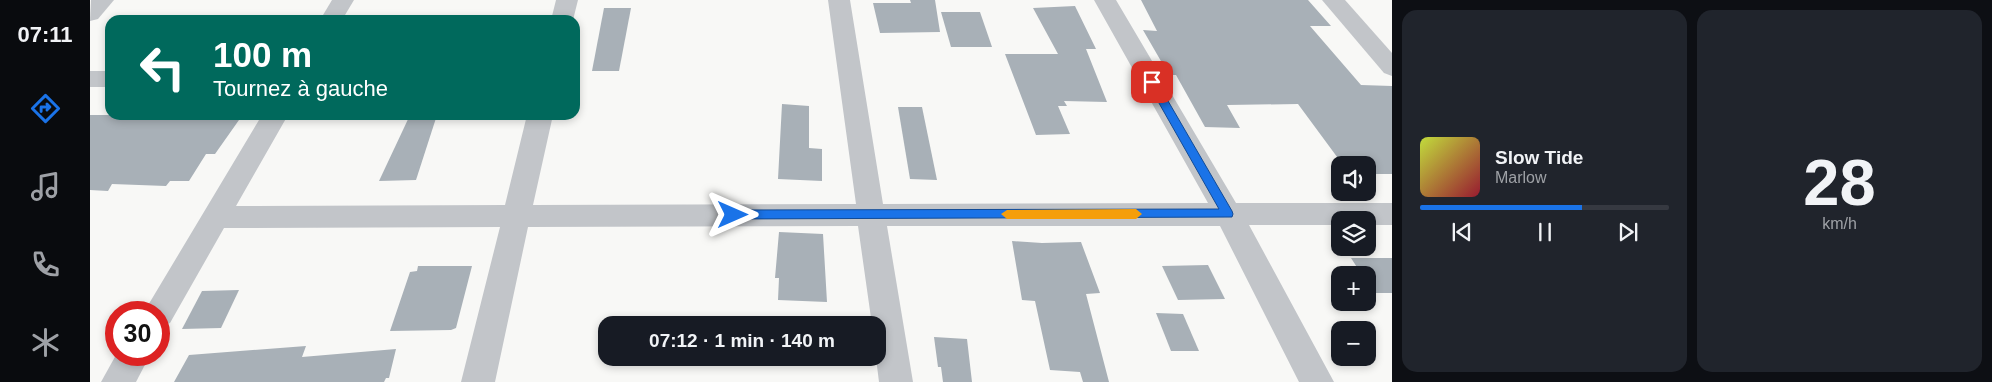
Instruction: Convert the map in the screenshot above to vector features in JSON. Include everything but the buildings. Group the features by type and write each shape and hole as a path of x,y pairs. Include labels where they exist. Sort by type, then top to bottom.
{"street":[{"path":"90,14 103,0"},
{"path":"334,15 343,0"},
{"path":"563,15 567,0"},
{"path":"839,0 896,382"},
{"path":"1105,0 1228,214 1317,382"},
{"path":"1332,0 1392,68"},
{"path":"90,79 105,79"},
{"path":"166,301 272,120"},
{"path":"478,382 539,120"},
{"path":"215,217 1392,214"},
{"path":"118,382 127,366"}],"slow traffic":[{"path":"1007,214 1136,214"}],"route":[{"path":"733,215 1228,214 1152,82"}]}
